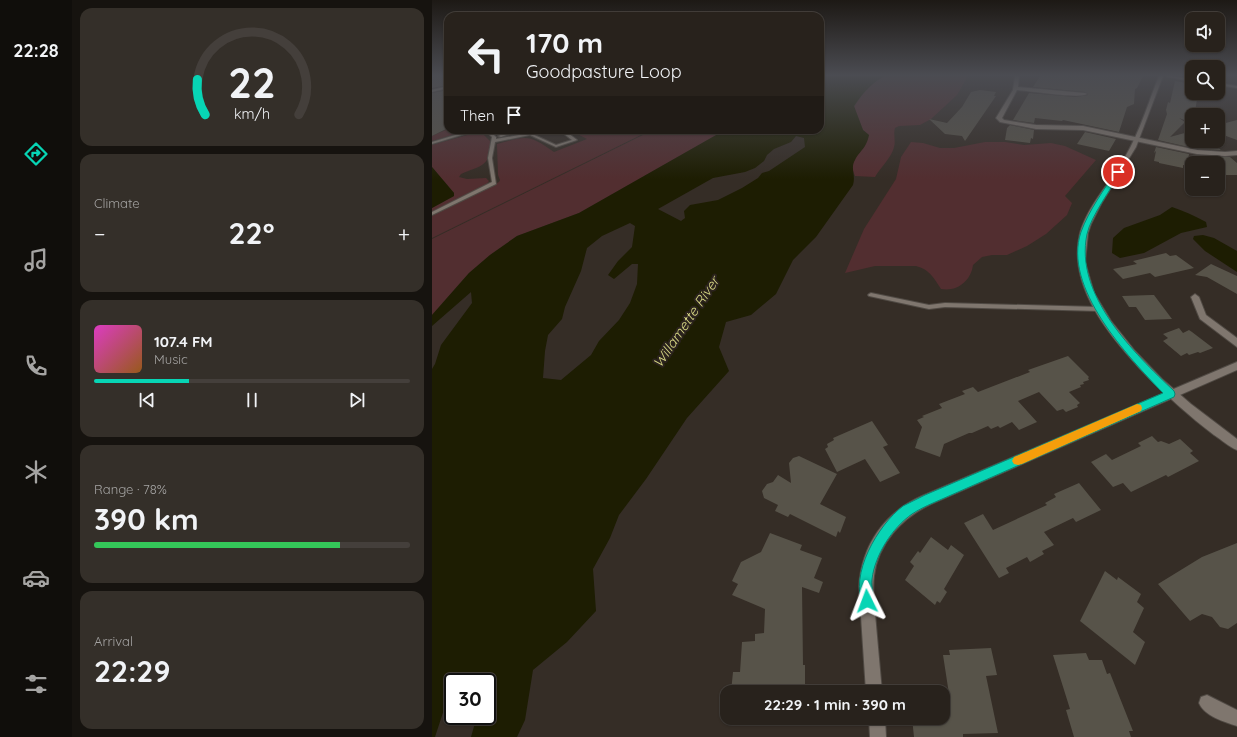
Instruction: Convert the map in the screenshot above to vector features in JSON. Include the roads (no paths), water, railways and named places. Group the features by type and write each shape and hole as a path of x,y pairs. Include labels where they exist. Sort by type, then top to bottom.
{"street":[{"path":"1003,110 999,118 1001,120 1036,127 1079,127 1197,152 1225,154 1237,153"},
{"path":"1148,110 1137,140 1091,218 1082,240 1084,271 1099,309 1127,349 1170,394 1237,445"},
{"path":"1195,297 1199,309 1204,317 1237,343"},
{"path":"874,685 866,579 873,553 892,525 908,510 929,499 1237,366"},
{"path":"1207,703 1226,714 1237,718"},
{"path":"877,725 878,737"}],"lane":[{"path":"432,143 462,134"},
{"path":"432,214 494,183 490,158 494,139 490,134"},
{"path":"494,139 508,134"},
{"path":"494,139 530,134 556,146 575,140 567,134"},
{"path":"871,295 929,307 945,305 1099,309"}],"water":[{"name":"Willamette River","path":"824,110 856,110 863,130 869,135 865,146 857,156 854,163 853,185 816,237 793,260 776,294 751,315 726,322 719,347 729,371 687,418 646,479 619,515 610,538 593,569 596,611 567,642 533,670 525,720 517,737 471,737 474,725 496,725 496,673 444,673 444,709 435,737 432,737 432,369 441,345 472,303 471,292 432,326 432,315 469,273 490,255 517,236 579,213 718,134 824,134","holes":["796,136 804,138 805,147 769,171 762,173 758,178 742,188 718,200 690,205 684,211 685,218 681,221 658,209 713,178 745,172 755,168 764,161 767,155 774,149 791,142","630,223 635,226 632,247 618,261 608,275 614,279 632,264 638,264 637,284 630,303 619,320 599,341 591,355 561,380 543,378 548,335 562,319 565,307 581,271 587,248 602,236"]},
{"path":"432,167 454,193 454,196 432,208"},
{"path":"1172,207 1206,222 1207,227 1181,233 1144,253 1120,258 1112,253 1113,238 1124,228 1160,215"},
{"path":"1203,235 1214,238 1237,251 1237,272 1205,251 1193,239 1194,236"}]}
